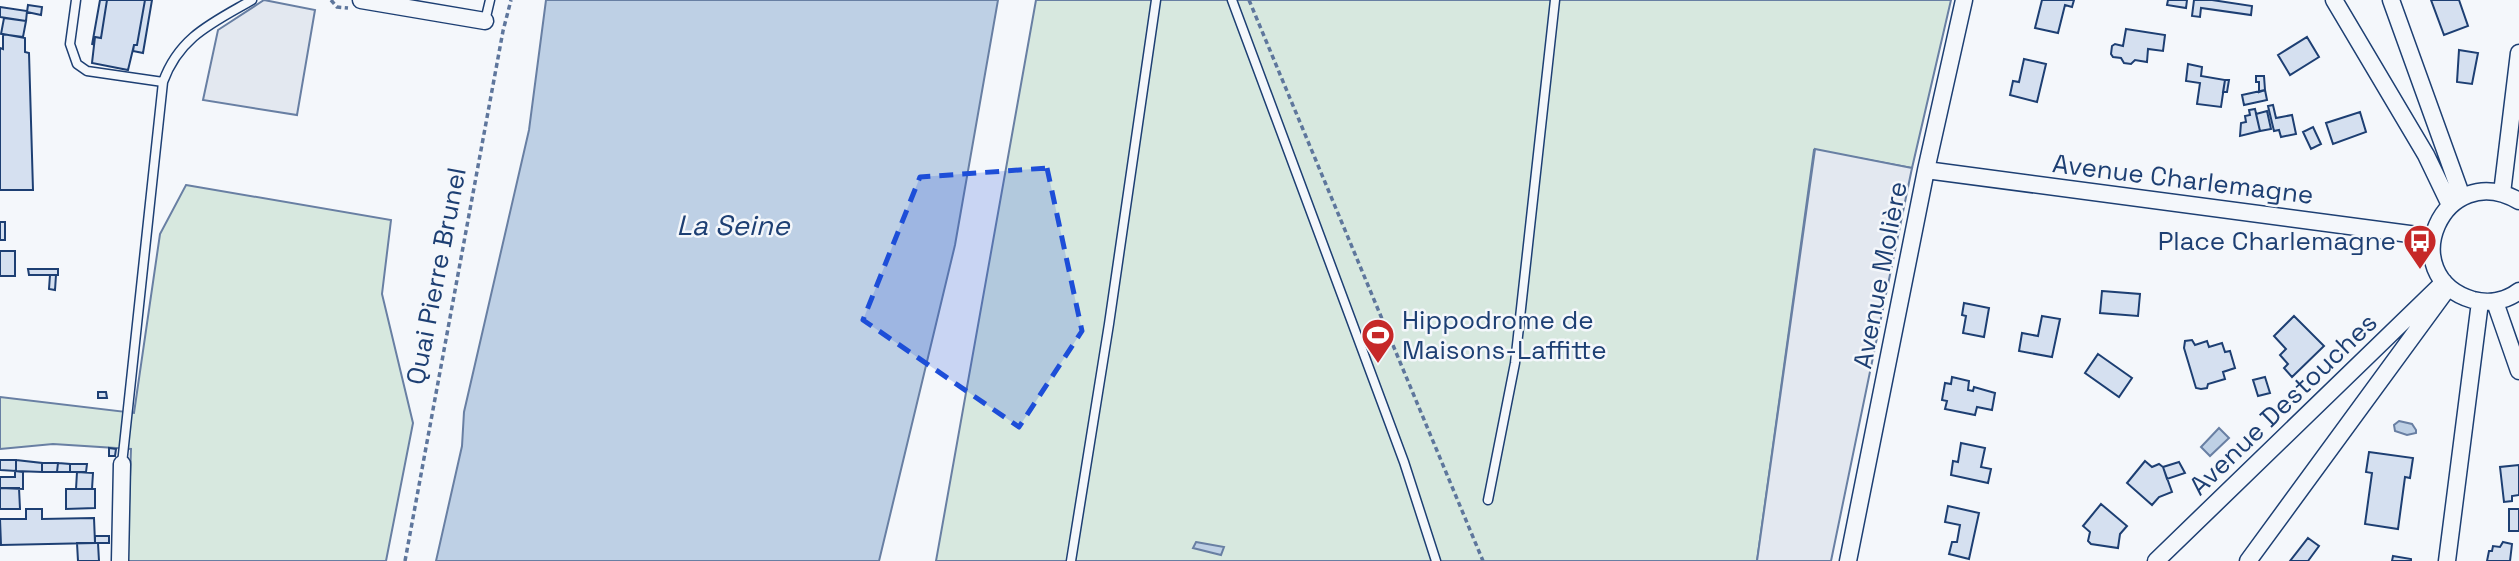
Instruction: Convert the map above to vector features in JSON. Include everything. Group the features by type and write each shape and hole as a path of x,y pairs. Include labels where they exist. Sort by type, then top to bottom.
{"street":[{"path":"362,0 485,21"},
{"name":"Avenue Molière","path":"1847,561 1927,170 1965,0"},
{"path":"2334,0 2456,201"},
{"path":"2391,0 2456,201"},
{"path":"2517,297 2487,302 2463,297 2446,284 2436,268 2432,237 2439,219 2456,201 2489,191 2513,194 2519,53"},
{"name":"Avenue Charlemagne","path":"1927,170 2432,237"},
{"path":"2248,561 2446,284"},
{"name":"Avenue Destouches","path":"2156,561 2446,284"},
{"path":"2487,302 2519,371"},
{"path":"2447,561 2487,302"},
{"path":"120,561 122,464"}],"lane":[{"path":"76,0 70,44 77,64 88,71 163,82"},
{"path":"122,464 163,82 170,63 181,47 202,30 252,0"},
{"path":"485,21 490,0"},
{"path":"1071,561 1156,0"},
{"path":"1232,0 1404,462 1436,561"},
{"path":"1488,500 1515,363 1555,0"}],"path":[{"name":"Quai Pierre Brunel","path":"405,561 503,31 511,0"},
{"path":"1249,0 1483,561"}],"highlighted area":[{"path":"1047,168 1082,331 1019,427 863,320 920,177"}],"shaded area":[{"path":"264,0 315,10 297,115 203,100 218,30"},
{"name":"Hippodrome de Maisons-Laffitte","path":"1036,0 1951,0 1912,168 1814,150 1757,561 936,561"},
{"path":"1815,149 1912,168 1831,561 1757,561"},
{"path":"186,185 391,220 382,294 413,423 386,561 127,561 131,449 53,444 0,449 0,397 134,413 160,234"}],"water":[{"name":"La Seine","path":"546,0 998,0 955,245 879,561 436,561 462,446 464,412 529,130"},
{"path":"2399,421 2412,424 2416,433 2407,435 2395,431 2394,425"},
{"path":"2219,428 2229,438 2210,456 2201,447"},
{"path":"1196,542 1224,547 1221,555 1193,548"}],"building":[{"path":"100,0 107,0 101,38 95,37 92,45"},
{"path":"107,0 145,0 137,45 134,45 128,70 92,63 95,37 101,38"},
{"path":"145,0 152,0 143,53 133,51 134,45 137,45"},
{"path":"2042,0 2074,0 2072,7 2065,5 2058,33 2035,28"},
{"path":"2168,0 2187,0 2186,8 2167,5"},
{"path":"2194,0 2252,6 2251,15 2201,8 2200,17 2192,16"},
{"path":"2431,0 2459,0 2468,26 2444,35"},
{"path":"28,5 42,7 41,15 27,12"},
{"path":"0,7 27,11 26,21 0,17"},
{"path":"4,18 26,21 23,37 1,34"},
{"path":"2126,29 2165,35 2163,51 2148,49 2147,62 2135,60 2131,64 2113,57 2112,46 2123,46"},
{"path":"3,34 25,38 25,52 29,53 33,190 0,190 0,48 3,49"},
{"path":"2307,37 2319,57 2290,75 2278,55"},
{"path":"2459,50 2478,53 2472,84 2457,82"},
{"path":"2024,59 2046,64 2037,102 2010,95 2013,81 2019,82"},
{"path":"2188,64 2202,67 2201,76 2225,80 2221,107 2197,104 2200,83 2186,81"},
{"path":"2256,76 2264,76 2265,90 2259,92"},
{"path":"2225,80 2229,80 2227,92 2223,92"},
{"path":"2265,90 2267,100 2244,105 2242,95"},
{"path":"2273,105 2276,118 2292,115 2296,134 2281,137 2279,130 2274,131 2268,106"},
{"path":"2255,109 2260,131 2240,136 2241,123 2246,122 2245,116 2250,115 2249,110"},
{"path":"2267,111 2271,129 2260,131 2256,114"},
{"path":"2360,112 2366,132 2333,144 2326,123"},
{"path":"2313,127 2321,144 2311,149 2303,132"},
{"path":"0,222 5,222 5,240 0,240"},
{"path":"0,251 15,251 15,276 0,276"},
{"path":"28,269 58,269 58,275 29,275"},
{"path":"50,275 56,275 55,290 49,289"},
{"path":"2102,291 2140,294 2138,316 2100,313"},
{"path":"1964,303 1989,308 1984,337 1963,333 1966,316 1962,315"},
{"path":"2042,316 2060,319 2052,357 2019,351 2022,333 2038,336"},
{"path":"2294,316 2324,346 2292,377 2284,368 2288,364 2280,355 2286,349 2274,336"},
{"path":"2192,340 2195,345 2207,341 2209,347 2222,343 2225,352 2230,351 2235,368 2223,372 2225,379 2208,384 2207,388 2196,388 2184,348 2185,341"},
{"path":"2098,354 2132,378 2119,397 2085,373"},
{"path":"1952,377 1969,381 1968,390 1973,391 1974,387 1995,393 1992,410 1977,407 1975,415 1945,409 1947,401 1942,400 1945,383 1951,384"},
{"path":"2265,377 2270,393 2258,396 2253,380"},
{"path":"98,392 106,392 107,398 98,398"},
{"path":"1961,443 1985,448 1981,467 1991,469 1988,483 1951,475 1953,461 1958,462"},
{"path":"109,448 116,449 115,456 109,456"},
{"path":"2369,452 2413,458 2410,478 2405,477 2398,529 2365,524 2372,473 2366,472"},
{"path":"0,460 16,460 16,471 0,470"},
{"path":"16,460 42,463 42,472 16,471"},
{"path":"2145,461 2152,467 2159,464 2163,467 2172,492 2159,497 2152,505 2127,483"},
{"path":"2179,462 2185,473 2167,479 2163,467"},
{"path":"42,463 58,463 57,472 42,472"},
{"path":"58,463 70,464 70,472 57,472"},
{"path":"70,464 87,464 86,472 70,472"},
{"path":"2519,465 2519,495 2512,496 2512,501 2504,502 2500,467"},
{"path":"15,471 23,472 23,489 0,488 0,477 15,477"},
{"path":"77,472 93,473 92,489 76,489"},
{"path":"0,488 19,488 20,509 0,509"},
{"path":"66,489 95,489 95,508 66,509"},
{"path":"2101,504 2127,526 2120,534 2118,548 2091,544 2088,541 2090,532 2083,526"},
{"path":"1948,506 1979,513 1969,559 1949,554 1952,542 1957,542 1960,525 1945,522"},
{"path":"26,509 42,509 42,519 94,518 95,543 1,545 0,519 26,519"},
{"path":"2509,509 2519,509 2519,531 2509,531"},
{"path":"95,536 109,536 109,543 95,543"},
{"path":"2308,538 2319,546 2308,561 2290,561"},
{"path":"2503,542 2512,544 2510,561 2487,561 2493,546 2500,547"},
{"path":"77,543 98,543 99,561 78,561"},
{"path":"2393,556 2411,559 2411,561 2392,561"}],"place":[{"name":"Place Charlemagne","path":"2420,271"},
{"name":"Hippodrome de Maisons-Laffitte","path":"1378,365"}]}
